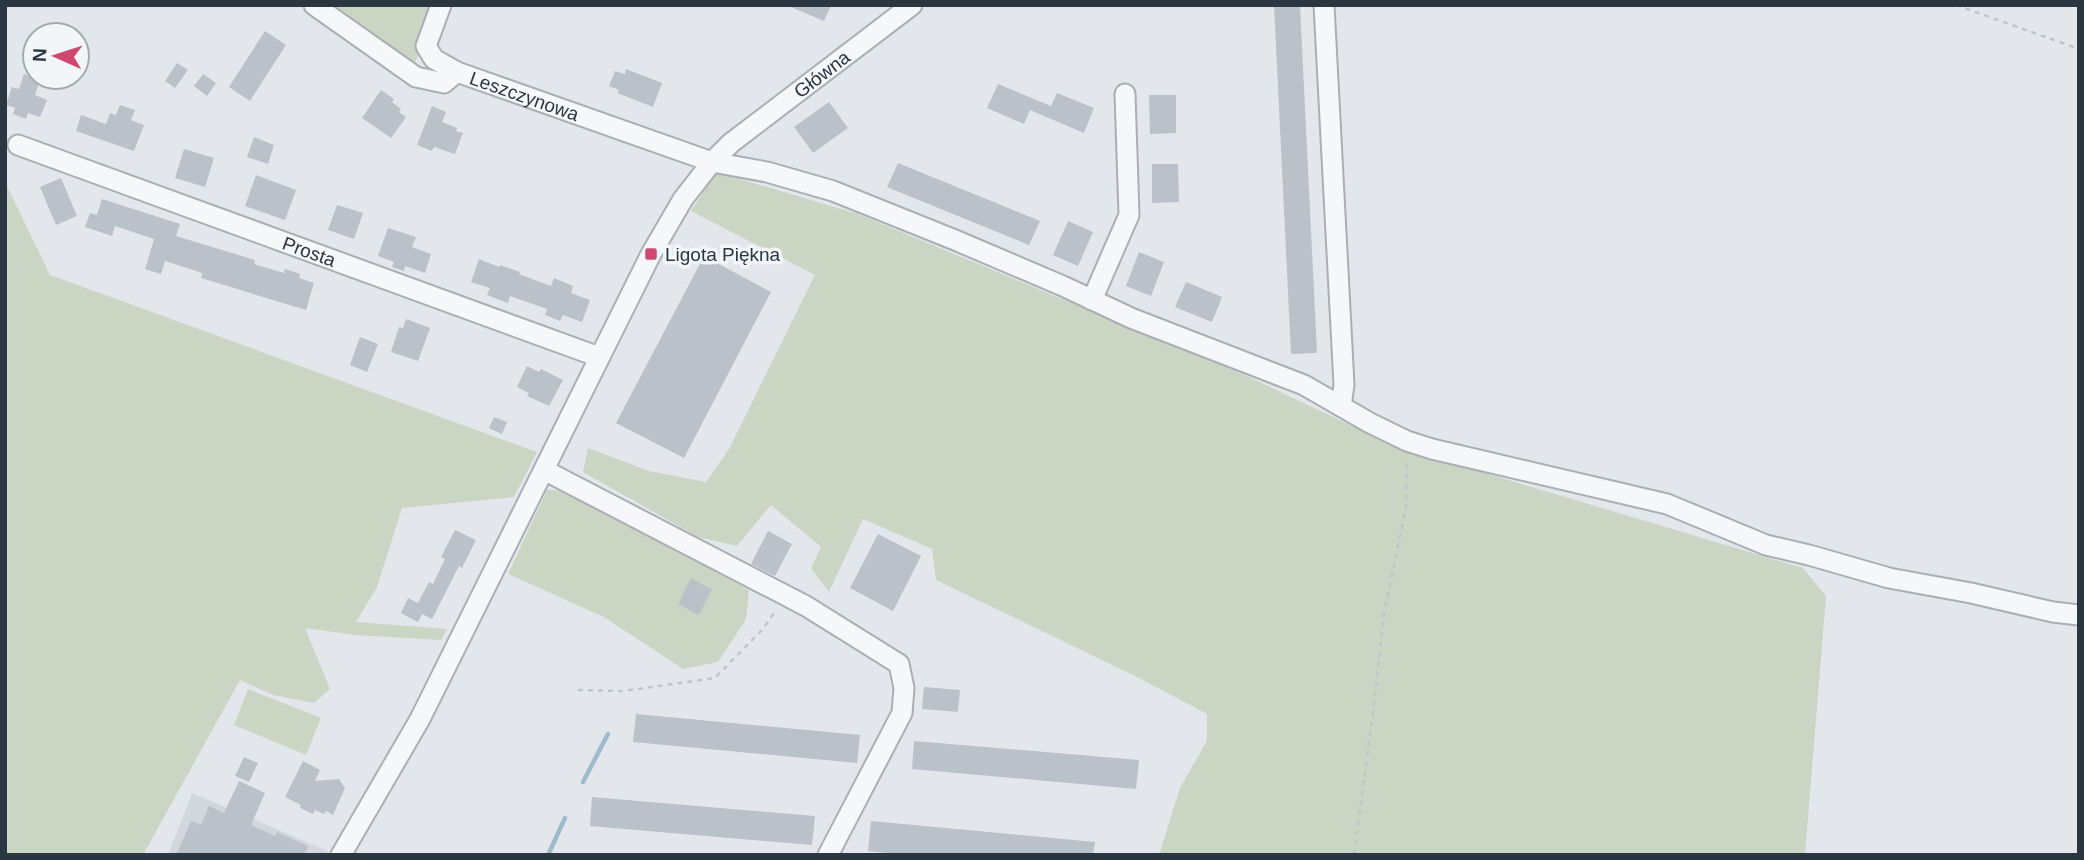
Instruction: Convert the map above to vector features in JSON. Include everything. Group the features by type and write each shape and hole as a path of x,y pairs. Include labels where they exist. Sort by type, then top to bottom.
{"street":[{"name":"Leszczynowa","path":"314,5 416,77 444,83 457,72 712,162 767,172 823,188 954,240 1131,318 1304,385 1370,424 1407,441 1460,457 1667,504 1766,545 1889,578 2079,615"},
{"path":"440,5 426,46 435,60 457,72"},
{"name":"Główna","path":"712,162 732,143 912,5"},
{"path":"1324,5 1344,385 1341,406"},
{"path":"1092,300 1129,215 1125,94"},
{"name":"Prosta","path":"18,145 599,357"},
{"path":"341,855 420,719 651,254 678,208 712,162"},
{"path":"544,470 785,595 900,664 904,688 902,713 828,855"}],"path":[{"path":"1956,5 2079,49"},
{"path":"1354,855 1384,613 1406,507 1407,441"},
{"path":"578,690 623,691 715,678 763,629 785,595"}],"shaded area":[{"path":"192,793 330,852 329,855 168,855"}],"green space":[{"path":"317,5 437,5 415,63 394,58"},
{"path":"716,172 858,214 1245,375 1394,446 1803,568 1826,596 1805,855 1159,855 1180,788 1207,741 1207,714 1137,677 936,580 932,549 863,519 829,592 811,568 821,547 771,505 737,546 698,537 583,472 588,448 649,471 706,482 729,449 815,275 691,211"},
{"path":"5,182 50,275 537,452 514,497 402,508 377,587 356,622 447,629 441,640 355,635 305,628 330,689 314,703 273,695 240,680 143,855 5,855"},
{"path":"547,490 566,491 749,590 746,619 718,662 683,669 604,617 508,574"},
{"path":"248,689 321,718 306,755 234,725"}],"building":[{"path":"786,5 831,5 824,21"},
{"path":"1274,5 1300,5 1317,353 1291,354"},
{"path":"265,31 286,45 250,101 229,87"},
{"path":"177,63 188,70 175,88 165,81"},
{"path":"626,69 662,83 653,107 617,93 619,90 609,86 615,71 625,74"},
{"path":"203,74 216,83 207,96 194,86"},
{"path":"21,83 21,91 36,91 35,95 47,100 40,117 28,113 26,119 13,114 15,108 6,105 12,87 19,89"},
{"path":"998,84 1051,106 1057,93 1094,108 1084,133 1030,110 1024,124 987,108"},
{"path":"381,90 394,99 392,102 406,117 391,138 362,118"},
{"path":"1149,95 1176,95 1176,133 1150,134"},
{"path":"829,102 848,128 813,153 794,127"},
{"path":"120,105 135,110 131,120 144,125 134,151 76,131 81,115 106,124 110,113 116,115"},
{"path":"432,106 446,112 442,122 463,133 455,154 434,147 432,151 417,145"},
{"path":"254,137 274,145 268,164 247,157"},
{"path":"184,149 214,158 205,187 175,178"},
{"path":"898,163 1040,221 1029,245 887,187"},
{"path":"1152,164 1178,164 1179,202 1152,203"},
{"path":"256,175 296,190 285,220 245,206"},
{"path":"61,178 77,216 56,225 40,187"},
{"path":"102,199 180,224 176,236 255,260 254,264 284,273 285,269 300,274 299,278 314,283 306,310 201,278 202,273 165,261 161,274 145,269 154,239 115,226 112,236 85,227 90,213 97,215"},
{"path":"337,205 363,213 354,239 328,230"},
{"path":"1068,221 1093,232 1078,266 1053,255"},
{"path":"388,228 416,237 412,247 431,254 425,273 405,266 404,271 392,267 394,262 378,256"},
{"path":"1139,252 1164,262 1151,296 1126,286"},
{"path":"704,256 771,292 684,458 616,423"},
{"path":"479,259 520,272 519,274 551,286 554,278 573,286 571,293 590,300 582,322 563,315 560,321 545,315 547,309 510,296 508,303 487,295 490,288 471,282"},
{"path":"1186,282 1222,297 1212,322 1175,307"},
{"path":"406,319 430,328 418,361 391,352 399,327 403,328"},
{"path":"360,337 378,344 367,372 350,365"},
{"path":"527,366 539,372 541,369 563,380 549,406 527,396 529,393 517,387"},
{"path":"494,417 507,422 502,434 489,428"},
{"path":"455,530 476,540 462,568 459,566 432,619 422,614 418,622 401,613 408,598 418,603 429,582 433,584 445,559 441,557"},
{"path":"768,531 792,544 775,576 751,564"},
{"path":"878,534 921,556 893,611 850,588"},
{"path":"691,578 712,589 699,615 678,604"},
{"path":"924,687 960,690 958,712 922,709"},
{"path":"636,714 860,735 857,763 633,742"},
{"path":"914,741 1139,760 1136,789 912,769"},
{"path":"244,757 258,763 249,782 235,776"},
{"path":"303,761 320,770 315,781 339,779 345,788 333,815 315,810 313,814 285,797"},
{"path":"239,781 265,793 251,825 275,836 277,832 308,846 304,855 176,855 191,821 201,825 209,806 224,813"},
{"path":"592,797 815,816 812,845 590,826"},
{"path":"871,821 1095,842 1093,855 904,855 868,851"}],"waterway":[{"path":"583,782 608,734"},
{"path":"548,855 565,818"}],"place":[{"name":"Ligota Piękna","path":"651,254"}]}
